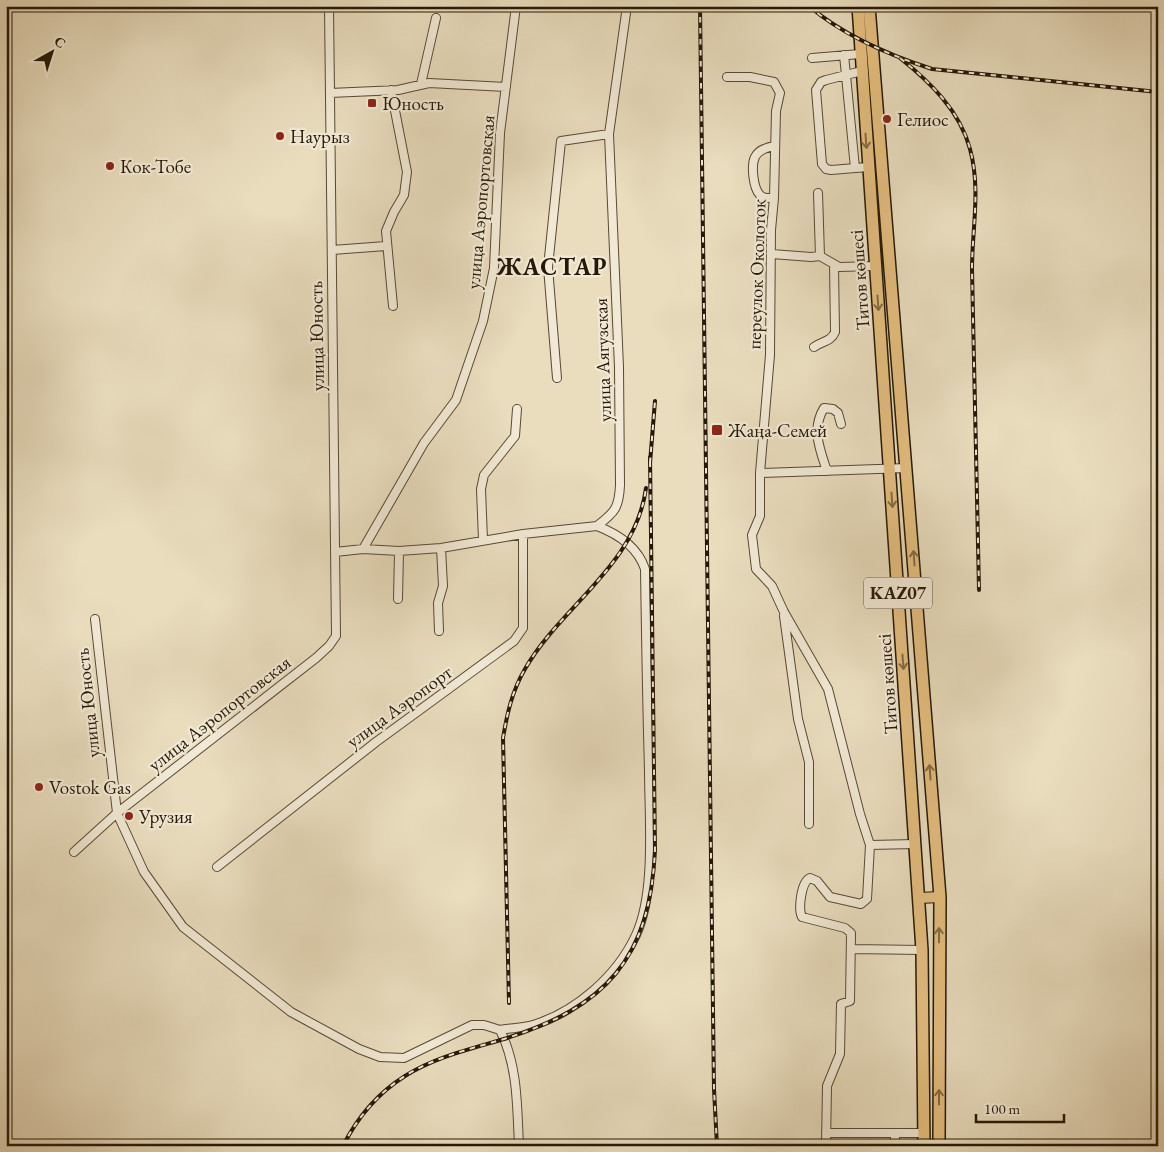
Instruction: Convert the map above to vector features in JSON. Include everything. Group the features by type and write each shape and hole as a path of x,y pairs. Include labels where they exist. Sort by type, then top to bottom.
{"highway":[{"name":"KAZ07","path":"858,6 865,42"},
{"name":"KAZ07","path":"865,42 869,6"},
{"name":"Титов көшесі","path":"865,42 860,54 922,950 924,1146"},
{"name":"Титов көшесі","path":"865,42 876,104 907,468 940,897 939,1146"}],"main road":[{"path":"864,106 876,104"},
{"path":"919,898 940,897"}],"street":[{"name":"улица Юность","path":"316,658 330,646 336,636 329,6"},
{"name":"улица Аэропортовская","path":"363,549 424,443 456,400 483,321 494,268 500,133 516,6"},
{"name":"улица Аягузская","path":"597,526 613,514 619,503 620,367 609,134 626,6"},
{"path":"421,84 436,18"},
{"path":"812,58 860,54"},
{"path":"844,55 855,168"},
{"path":"862,71 821,82 816,90 822,164 826,169 831,170 868,167"},
{"name":"переулок Околоток","path":"726,77 750,77 774,82 780,93 776,111 774,198 771,230 770,355 760,473 760,516 752,535 756,569 772,586 784,612"},
{"path":"330,93 392,90 421,84 454,82 506,87"},
{"path":"392,90 407,172 404,195 386,231 393,306"},
{"path":"557,378 548,267 561,141 609,134"},
{"path":"774,198 764,198 759,194 756,189 754,170 755,156 765,147 775,146"},
{"path":"818,193 820,256"},
{"path":"332,250 386,246"},
{"path":"772,254 811,258 820,256 839,268 875,266"},
{"path":"814,347 820,342 827,341 835,332 834,265"},
{"path":"827,471 817,436 824,408 833,409 838,413 841,424"},
{"path":"483,540 481,489 484,475 515,436 517,409"},
{"path":"760,473 907,468"},
{"path":"335,552 363,549 399,551 441,548 523,534 597,526 608,530 641,555 645,569 650,863 641,920 636,936 603,982 567,1010 533,1025 500,1030 511,1058 516,1088 519,1146"},
{"name":"улица Аэропорт","path":"217,867 376,742 514,641 522,628 523,534"},
{"path":"440,631 438,603 443,586 441,548"},
{"path":"398,598 399,551"},
{"path":"784,612 798,719 809,762 809,824"},
{"path":"784,612 828,689 860,814 870,845 867,899 865,902 860,904 830,897 817,881 810,878 804,884 800,915 849,929 852,949 850,1001 841,1004 840,1054 827,1086 826,1146"},
{"name":"улица Юность","path":"95,619 117,813 144,872 183,927 292,1012 359,1049 380,1057 404,1058 472,1025 484,1025 500,1030"},
{"name":"улица Аэропортовская","path":"74,852 117,813 316,658"},
{"path":"870,845 915,844"},
{"path":"852,949 922,950"},
{"path":"826,1133 924,1133"},
{"path":"895,1133 895,1146"}],"railway":[{"path":"700,6 714,1089 717,1146"},
{"path":"809,6 837,27 868,44 932,69 1158,92"},
{"path":"900,58 933,87 951,110 965,135 973,164 975,194 972,269 979,590"},
{"path":"650,463 655,401"},
{"path":"343,1146 369,1107 386,1090 405,1076 416,1069 441,1059 540,1026 570,1011 595,994 616,973 632,949 644,921 651,888 655,850 650,457"},
{"path":"509,1003 503,738 508,711 520,677 540,646 595,584 628,540 639,515 646,488"}],"place":[{"name":"Юность","path":"372,103"},
{"name":"Гелиос","path":"887,119"},
{"name":"Наурыз","path":"280,136"},
{"name":"Кок-Тобе","path":"110,166"},
{"name":"Жаңа-Семей","path":"717,430"},
{"name":"Vostok Gas","path":"39,787"},
{"name":"Урузия","path":"129,816"}],"district":[{"name":"ЖАСТАР","path":"552,267"}]}
